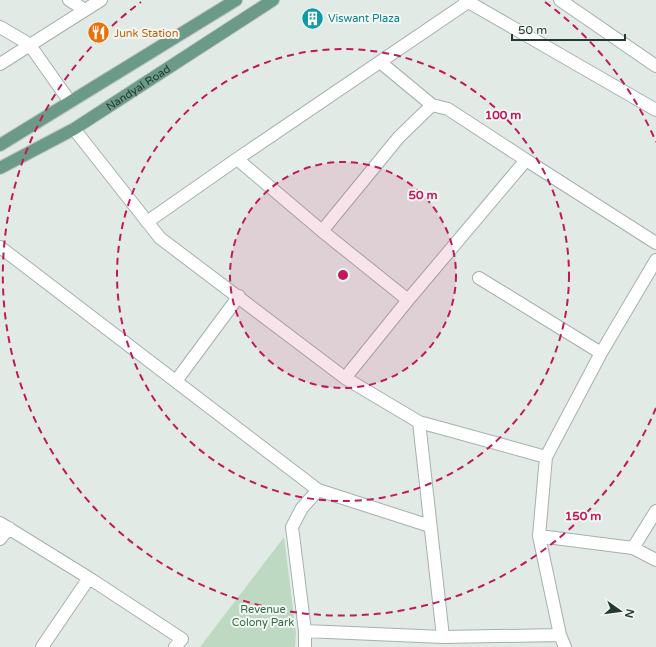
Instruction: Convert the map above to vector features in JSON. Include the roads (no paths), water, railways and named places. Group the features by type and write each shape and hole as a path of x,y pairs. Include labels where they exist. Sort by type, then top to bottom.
{"main road":[{"name":"Nandyal Road","path":"0,145 236,0"},
{"name":"Nandyal Road","path":"0,168 74,129 273,0"}],"street":[{"path":"69,0 85,10"},
{"path":"0,64 29,44 101,0"},
{"path":"560,0 656,66"},
{"path":"147,222 236,159 380,62 467,1 656,110"},
{"path":"0,27 29,44 70,102"},
{"path":"380,62 432,105 448,109 656,243"},
{"path":"322,232 399,137 432,105"},
{"path":"74,129 160,238 239,296 345,378 419,422 546,457"},
{"path":"236,159 322,232 408,300"},
{"path":"345,378 408,300 526,160"},
{"path":"0,247 318,490 430,526"},
{"path":"565,647 560,635 539,536 546,457 601,352 656,260"},
{"path":"479,278 601,352"},
{"path":"176,381 239,296"},
{"path":"419,422 443,638"},
{"path":"305,647 305,631 292,527 302,508 318,490"},
{"path":"633,548 656,510"},
{"path":"0,539 4,526 89,578 182,639 175,647"},
{"path":"539,536 633,548 656,560"},
{"path":"42,647 89,578"},
{"path":"305,631 443,638 560,635"}],"place":[{"name":"Viswant Plaza","path":"313,18"},
{"name":"Junk Station","path":"98,33"}],"park label":[{"name":"Revenue Colony Park","path":"263,615"}]}
